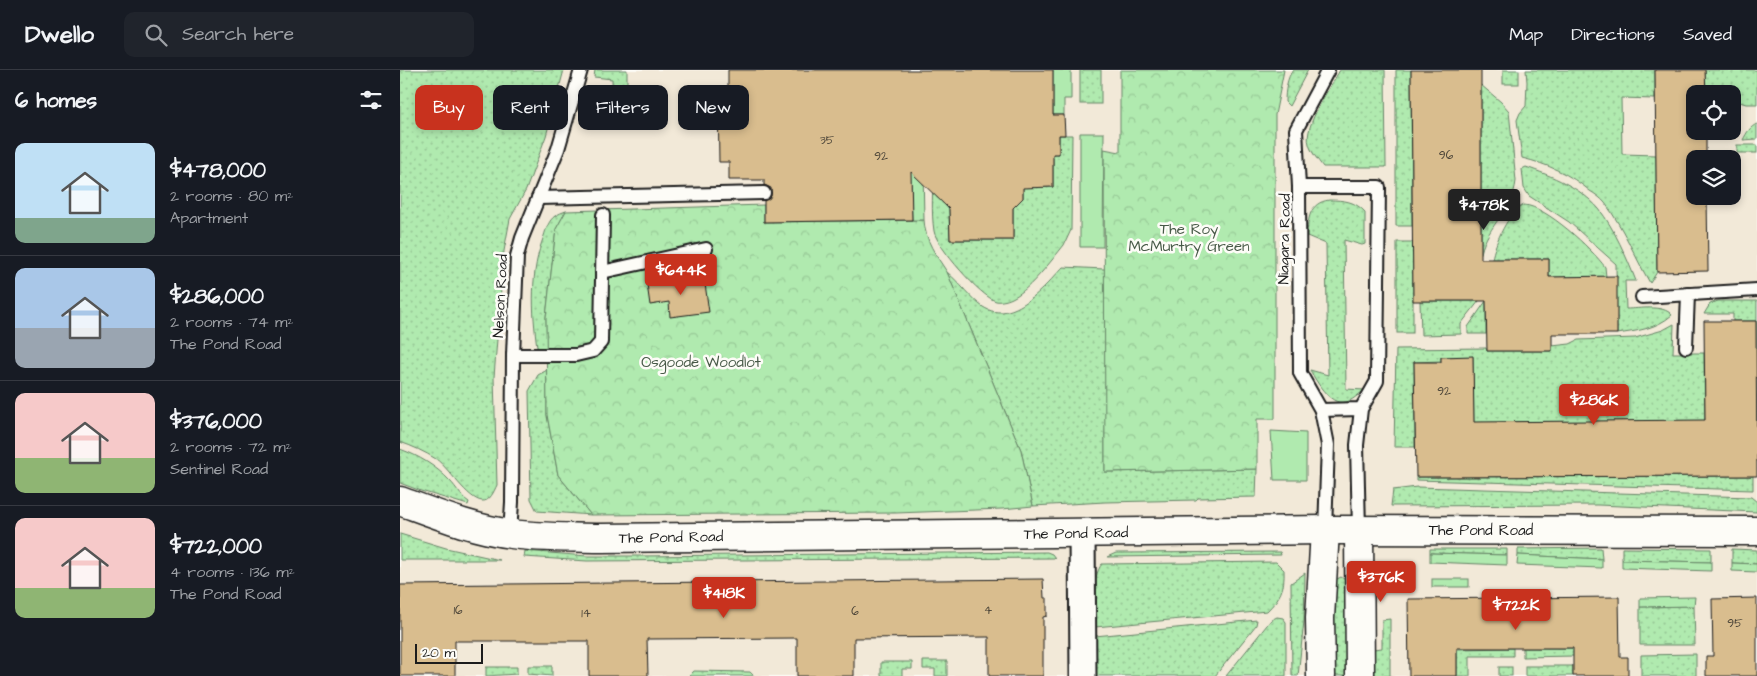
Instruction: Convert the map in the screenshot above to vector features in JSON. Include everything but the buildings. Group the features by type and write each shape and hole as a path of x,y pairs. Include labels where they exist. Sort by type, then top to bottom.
{"street":[{"name":"The Pond Road","path":"400,501 461,523 510,534 601,538 1325,530 1757,532"},
{"path":"1321,676 1320,618 1325,530"},
{"path":"1359,530 1360,676"},
{"path":"1082,533 1084,676"}],"lane":[{"name":"Nelson Road","path":"510,534 512,502 512,355 518,253 558,149 581,70"},
{"path":"1299,187 1296,130 1328,70"},
{"name":"Niagara Road","path":"1325,530 1328,444 1321,410 1300,373 1299,187 1379,187 1377,381 1361,408 1357,445 1359,530"},
{"path":"538,198 764,193"},
{"path":"512,355 576,355 593,351 601,342 602,214"},
{"path":"602,272 706,249"},
{"path":"1642,297 1757,290"},
{"path":"1686,347 1688,294"},
{"path":"1321,410 1361,408"}],"shaded area":[{"path":"400,70 1757,70 1757,676 400,676"}],"green space":[{"path":"400,70 564,70 560,85 493,85 493,130 548,130 526,190 510,219 504,251 494,377 497,485 487,500 476,499 436,459 400,442"},
{"path":"595,70 627,70 627,85 612,85 612,79 594,77"},
{"path":"1053,70 1071,70 1071,99 1064,99 1064,115 1053,115"},
{"path":"1080,70 1101,70 1101,104 1080,104"},
{"name":"The Roy McMurtry Green","path":"1120,70 1284,70 1275,115 1275,419 1257,419 1257,469 1105,472 1104,149 1120,152"},
{"path":"1293,70 1308,70 1289,106 1285,102 1285,94"},
{"path":"1340,70 1385,70 1386,167 1323,167 1311,150 1308,136 1310,127 1319,106"},
{"path":"1396,70 1411,70 1412,226 1396,226"},
{"path":"1503,70 1519,70 1519,84 1503,84"},
{"path":"1526,70 1655,70 1655,99 1621,98 1622,154 1656,155 1657,272 1650,283 1618,222 1602,199 1566,175 1540,163 1522,158 1517,120 1526,106"},
{"path":"1705,70 1757,70 1757,104 1741,102 1741,85 1706,85"},
{"path":"1481,85 1509,111 1516,181 1510,200 1484,243 1481,253"},
{"path":"1757,124 1757,139 1743,140 1749,130"},
{"path":"1080,133 1104,133 1103,247 1080,247"},
{"path":"1059,135 1072,135 1071,230 1064,245 1027,288 1012,298 996,301 970,281 942,248 937,238 934,231 933,216 933,170 949,209 950,240 1013,240 1013,208 1023,198 1023,187 1053,187 1053,158 1043,154 1059,154"},
{"path":"1737,145 1757,145 1757,153 1741,153 1741,150 1737,150"},
{"path":"1526,167 1556,178 1574,188 1591,201 1605,217 1620,244 1636,281 1625,281 1626,309 1657,308 1663,309 1672,315 1653,326 1617,334 1616,264 1569,222 1529,196 1524,188 1522,169"},
{"path":"910,168 923,168 924,220 912,220"},
{"path":"1329,200 1349,202 1357,205 1365,212 1365,244 1362,245 1344,240 1346,389 1365,390 1351,400 1342,402 1336,401 1325,393 1310,370 1328,375 1326,244 1307,236 1309,218 1314,208 1317,204"},
{"name":"Osgoode Woodlot","path":"764,205 764,222 924,220 926,235 935,254 947,272 1021,450 1033,506 896,513 591,515 558,475 547,415 546,317 556,229 566,211"},
{"path":"1524,205 1544,213 1568,230 1599,259 1605,267 1606,277 1549,277 1549,259 1492,259 1499,237 1508,221"},
{"path":"566,211 556,229 546,317 547,351 537,347 533,305 534,277 539,250 548,225 555,216"},
{"path":"1397,242 1413,242 1413,333 1397,333"},
{"path":"1063,267 1112,271 1105,472 1257,469 1256,497 1033,506 1021,450 947,272 983,307 994,312 1017,308 1028,301"},
{"path":"1420,301 1479,301 1461,324 1461,334 1421,335"},
{"path":"1486,301 1486,334 1468,334 1468,327"},
{"path":"1718,301 1757,301 1757,442 1756,321 1733,321 1733,314 1704,314 1710,304"},
{"path":"1674,324 1673,353 1704,353 1705,437 1680,421 1498,422 1474,438 1473,357 1441,357 1441,361 1414,362 1415,447 1394,447 1396,349 1486,348 1487,351 1551,351 1552,346 1570,344 1578,340 1635,338 1663,330"},
{"path":"547,370 547,415 558,475 591,515 537,511 531,499 529,391 538,375"},
{"path":"1271,431 1306,433 1306,480 1274,480"},
{"path":"400,449 433,466 469,502 468,505 400,483"},
{"path":"1753,476 1753,490 1416,480 1416,477"},
{"path":"1417,487 1751,497 1757,502 1757,512 1598,505 1391,506 1393,490"},
{"path":"400,534 446,548 500,560 400,560"},
{"path":"1601,548 1602,559 1518,555 1518,549"},
{"path":"1622,548 1711,549 1711,562 1622,560"},
{"path":"1430,549 1507,549 1507,555 1430,553"},
{"path":"1732,549 1757,550 1757,564 1732,563"},
{"path":"525,551 587,556 1047,552 1055,558 587,561 524,557"},
{"path":"1280,552 1281,555 1107,557 1116,553"},
{"path":"1430,553 1507,555 1507,565 1430,562"},
{"path":"1518,555 1602,559 1602,568 1517,565"},
{"path":"1622,560 1711,562 1711,571 1622,568"},
{"path":"1276,562 1284,570 1284,583 1275,602 1267,611 1095,627 1095,585 1096,577 1102,564"},
{"path":"1732,563 1757,564 1757,572 1732,571"},
{"path":"1305,573 1304,621 1298,676 1292,676 1291,583"},
{"path":"1341,577 1346,582 1346,676 1331,676 1335,582"},
{"path":"1432,579 1469,579 1469,587 1432,587"},
{"path":"1695,597 1694,606 1640,607 1640,598"},
{"path":"1694,606 1695,645 1640,645 1640,607"},
{"path":"1277,617 1283,618 1286,622 1286,676 1226,676 1271,620"},
{"path":"1390,619 1390,676 1373,676 1373,649 1382,648 1382,620"},
{"path":"1257,620 1256,625 1215,676 1096,676 1095,636"},
{"path":"1513,648 1513,656 1470,656 1470,676 1457,676 1457,649"},
{"path":"1523,648 1574,648 1574,656 1523,657"},
{"path":"1696,654 1696,676 1641,676 1641,655"},
{"path":"923,661 947,661 947,676 935,676 935,669 923,669"},
{"path":"881,662 912,662 912,669 902,669 902,676 881,676"},
{"path":"528,666 552,666 552,676 528,674"},
{"path":"1525,666 1573,666 1573,676 1525,676"},
{"path":"486,667 517,667 517,674 486,676"},
{"path":"1499,667 1512,667 1512,676 1499,676"},
{"path":"694,671 750,672 754,676 689,676"}]}
